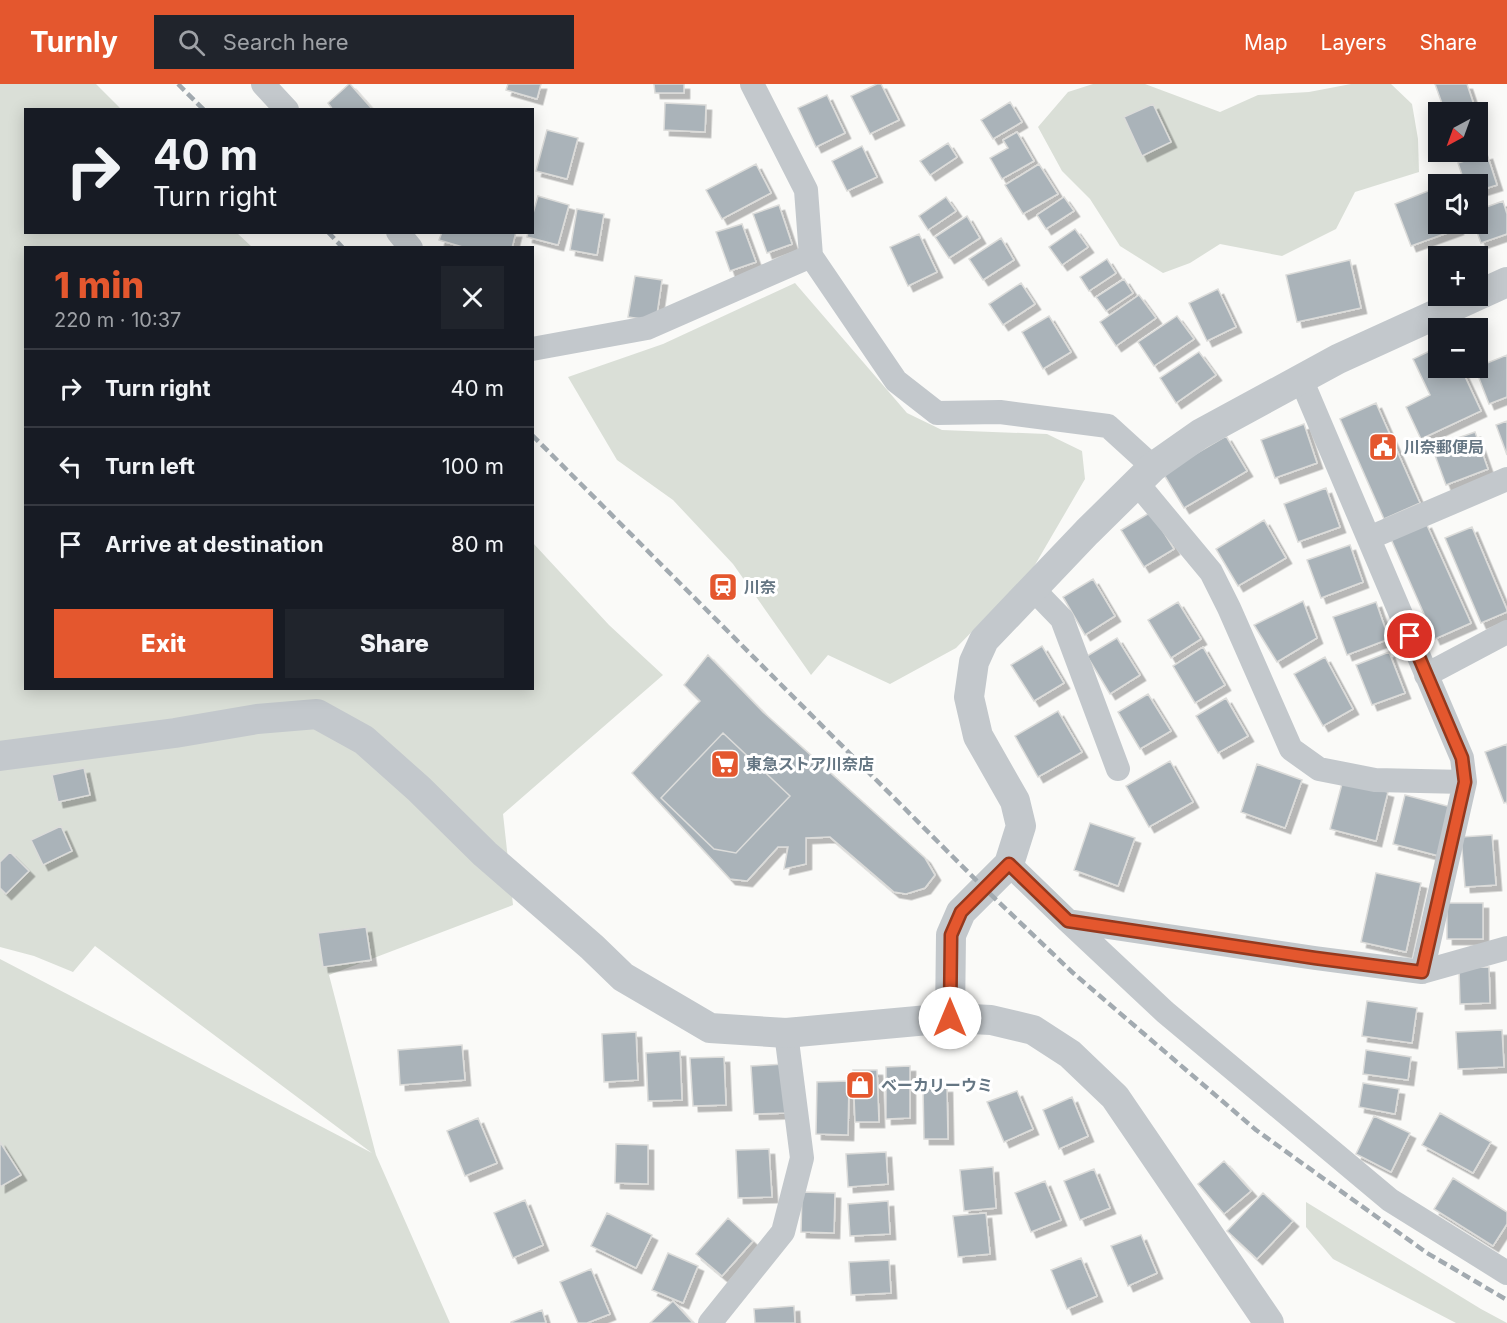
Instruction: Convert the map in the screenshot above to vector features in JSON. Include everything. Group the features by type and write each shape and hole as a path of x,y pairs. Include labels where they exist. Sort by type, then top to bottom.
{"street":[{"path":"263,84 285,108"},
{"path":"752,84 806,190 811,256 896,381 937,413 1000,412 1108,426 1145,475 1211,572 1291,749 1319,769 1375,780 1465,782"},
{"path":"400,234 409,246"},
{"path":"534,349 646,328 811,256"},
{"path":"950,1018 951,935 961,912 1009,864 1021,826 1015,801 978,735 969,697 975,662 984,640 1145,475 1200,434 1338,359 1507,282"},
{"path":"1301,379 1462,758 1465,782 1422,972"},
{"path":"1369,538 1507,479"},
{"path":"1033,589 1062,619 1118,769"},
{"path":"1426,675 1507,632"},
{"path":"0,756 175,733 257,718 317,714 364,740 419,789 485,854 623,977 710,1028 786,1033 950,1018 991,1020 1032,1030 1070,1054 1115,1097 1269,1323"},
{"path":"1009,864 1165,1012 1390,1200 1507,1273"},
{"path":"1068,921 1422,972 1507,948"},
{"path":"710,1323 783,1232 802,1158 786,1033"}],"shaded area":[{"path":"0,84 96,84 120,108 24,108 24,234 238,234 251,246 24,246 24,690 534,690 534,544 609,625 663,675 503,814 513,905 329,975 376,1155 450,1323 0,1323 0,959 372,1153 95,946 73,972 34,956 0,947"},
{"path":"1093,84 1145,84 1220,112 1258,95 1309,92 1351,84 1391,84 1412,104 1418,139 1419,172 1355,192 1336,229 1282,256 1220,244 1190,263 1163,273 1120,246 1090,199 1062,171 1038,127 1068,92"},
{"path":"795,283 907,413 942,430 1047,434 1082,451 1085,479 1032,570 956,648 890,684 828,655 811,675 733,564 673,500 617,460 568,377 663,344"},
{"path":"1306,1202 1507,1323 1456,1323 1333,1259 1306,1227"}],"building":[{"path":"350,84 371,108 332,108 328,103"},
{"path":"508,84 541,84 537,99 506,90"},
{"path":"654,84 684,84 684,93 655,93"},
{"path":"881,84 899,120 870,134 851,96"},
{"path":"1435,84 1467,84 1473,102 1441,102"},
{"path":"827,95 845,133 816,147 798,108"},
{"path":"1010,102 1022,122 993,139 981,120"},
{"path":"665,103 706,105 705,132 664,130"},
{"path":"1153,104 1171,142 1142,156 1124,117"},
{"path":"547,130 578,138 567,179 536,171"},
{"path":"1017,132 1034,161 1002,179 990,158 1008,148 1003,140"},
{"path":"948,143 957,157 930,175 920,161"},
{"path":"862,146 877,177 847,191 832,161"},
{"path":"1488,157 1497,185 1488,188 1488,174 1462,174 1458,163 1488,162"},
{"path":"756,164 771,193 722,219 706,190"},
{"path":"1039,164 1058,194 1023,214 1005,185"},
{"path":"1428,191 1428,234 1444,234 1411,246 1395,204"},
{"path":"538,196 569,205 558,245 527,237 528,234 534,234 534,210"},
{"path":"946,197 956,211 928,230 919,216"},
{"path":"1064,197 1074,211 1046,229 1037,215"},
{"path":"1503,201 1507,214 1507,234 1481,243 1478,234 1488,234 1488,206"},
{"path":"779,205 792,244 767,253 753,214"},
{"path":"577,209 604,214 597,255 570,250"},
{"path":"967,216 980,238 949,258 935,237"},
{"path":"742,224 756,262 730,271 716,232"},
{"path":"1075,229 1088,247 1062,265 1049,247"},
{"path":"441,234 516,234 512,246 459,246 439,240"},
{"path":"919,234 937,272 908,286 890,247"},
{"path":"1001,238 1014,260 983,280 969,259"},
{"path":"1107,259 1116,273 1089,291 1080,277"},
{"path":"1350,260 1361,308 1297,322 1286,275"},
{"path":"635,276 662,280 656,321 628,317"},
{"path":"1124,279 1133,293 1106,311 1096,297"},
{"path":"1021,283 1035,304 1003,325 989,304"},
{"path":"1218,289 1236,327 1207,341 1189,303"},
{"path":"1139,295 1156,318 1116,346 1100,322"},
{"path":"1049,316 1071,352 1043,369 1022,332"},
{"path":"1177,316 1194,339 1154,366 1138,342"},
{"path":"1199,352 1216,375 1176,403 1160,378"},
{"path":"1428,352 1428,378 1466,378 1481,411 1421,439 1406,407 1430,395 1413,359"},
{"path":"1507,355 1507,397 1489,404 1479,378 1488,378 1488,363"},
{"path":"1376,403 1420,503 1384,519 1340,419"},
{"path":"1507,421 1507,455 1496,425"},
{"path":"1304,424 1317,463 1275,478 1261,440"},
{"path":"1475,432 1488,469 1446,485 1432,447"},
{"path":"1226,436 1247,471 1184,508 1163,473"},
{"path":"1326,488 1340,527 1298,542 1284,504"},
{"path":"1151,512 1174,549 1144,567 1121,530"},
{"path":"1264,520 1286,558 1238,586 1216,549"},
{"path":"1426,523 1471,623 1435,639 1391,539"},
{"path":"1472,527 1507,610 1481,623 1445,538"},
{"path":"1350,545 1363,582 1321,598 1307,560"},
{"path":"1093,579 1115,616 1085,635 1063,597"},
{"path":"1303,601 1317,638 1277,662 1254,625"},
{"path":"1178,602 1201,639 1171,658 1148,620"},
{"path":"1376,602 1389,639 1347,655 1333,617"},
{"path":"1117,638 1140,675 1110,694 1087,656"},
{"path":"1042,646 1064,683 1034,701 1011,665"},
{"path":"1203,647 1225,685 1195,703 1173,666"},
{"path":"1389,652 1405,693 1372,705 1356,665"},
{"path":"708,655 763,712 925,858 935,875 925,888 906,894 894,892 830,837 806,838 806,864 784,869 788,847 778,847 747,881 730,879 632,773 700,701 684,685"},
{"path":"1325,657 1353,709 1323,726 1294,674"},
{"path":"1148,694 1171,731 1140,749 1118,712"},
{"path":"1226,698 1248,736 1218,753 1196,716"},
{"path":"1058,711 1082,752 1038,777 1015,736"},
{"name":"東急ストア川奈店","path":"723,733 790,796 736,853 714,849 661,798"},
{"path":"1507,744 1507,802 1504,803 1485,752"},
{"path":"1170,761 1193,802 1149,827 1126,786"},
{"path":"1257,764 1302,780 1285,828 1241,812"},
{"path":"84,768 90,795 58,802 52,775"},
{"path":"1343,780 1388,792 1376,841 1330,829"},
{"path":"1405,795 1451,807 1439,856 1393,844"},
{"path":"1090,823 1135,838 1118,886 1074,870"},
{"path":"61,826 72,851 43,865 31,840"},
{"path":"1492,835 1496,885 1465,887 1461,837"},
{"path":"10,852 29,871 6,894 0,888 0,862"},
{"path":"1376,873 1421,883 1406,952 1361,942"},
{"path":"1447,903 1483,903 1483,939 1447,939"},
{"path":"366,927 371,960 323,967 318,933"},
{"path":"1489,967 1490,1003 1460,1004 1459,968"},
{"path":"1367,1001 1417,1008 1412,1043 1362,1036"},
{"path":"1502,1030 1504,1067 1458,1069 1456,1032"},
{"path":"636,1032 638,1080 604,1082 602,1034"},
{"path":"462,1045 465,1080 400,1085 398,1050"},
{"path":"1366,1050 1411,1057 1408,1080 1363,1074"},
{"path":"680,1051 682,1100 648,1101 646,1053"},
{"path":"724,1057 726,1105 693,1106 690,1058"},
{"path":"785,1064 787,1113 754,1114 751,1066"},
{"path":"910,1066 910,1118 886,1119 886,1067"},
{"path":"853,1070 877,1070 879,1122 855,1122"},
{"path":"849,1081 848,1135 816,1134 817,1082"},
{"path":"1363,1083 1399,1089 1395,1114 1359,1107"},
{"path":"947,1087 948,1139 924,1139 923,1088"},
{"path":"1017,1091 1033,1129 1004,1142 987,1102"},
{"path":"1072,1097 1088,1136 1059,1149 1043,1110"},
{"path":"1440,1113 1491,1142 1473,1173 1422,1145"},
{"path":"1374,1116 1410,1133 1391,1172 1356,1154"},
{"path":"478,1118 497,1163 465,1176 447,1131"},
{"path":"0,1142 21,1175 0,1187"},
{"path":"616,1144 648,1145 648,1184 615,1183"},
{"path":"769,1149 772,1197 738,1198 736,1150"},
{"path":"886,1152 888,1184 848,1187 846,1154"},
{"path":"1224,1161 1251,1191 1224,1214 1198,1184"},
{"path":"993,1167 996,1208 964,1211 960,1170"},
{"path":"1094,1169 1110,1208 1080,1220 1064,1181"},
{"path":"1453,1178 1507,1212 1507,1224 1493,1246 1434,1209"},
{"path":"1045,1181 1061,1220 1031,1232 1015,1193"},
{"path":"802,1192 835,1193 834,1233 801,1232"},
{"path":"1263,1193 1293,1221 1257,1259 1227,1231"},
{"path":"525,1200 543,1245 513,1258 494,1213"},
{"path":"888,1201 890,1234 850,1236 848,1204"},
{"path":"607,1213 652,1235 636,1268 591,1246"},
{"path":"986,1213 990,1254 958,1257 953,1216"},
{"path":"728,1218 753,1241 722,1276 696,1254"},
{"path":"1141,1235 1157,1273 1128,1286 1111,1246"},
{"path":"668,1253 698,1266 683,1303 652,1290"},
{"path":"1081,1258 1097,1296 1067,1309 1051,1270"},
{"path":"889,1260 891,1293 851,1295 849,1262"},
{"path":"591,1269 610,1314 587,1323 578,1323 560,1282"},
{"path":"673,1301 693,1323 650,1323"},
{"path":"794,1306 795,1323 755,1323 754,1309"},
{"path":"542,1310 546,1323 511,1323 511,1322"}],"railway":[{"path":"178,84 202,108"},
{"path":"330,234 341,246"},
{"path":"534,437 984,888 1072,972 1256,1130 1427,1253 1507,1300"}],"place":[{"name":"川奈郵便局","path":"1383,447"},
{"name":"川奈","path":"723,587"},
{"name":"東急ストア川奈店","path":"725,764"},
{"name":"ベーカリーウミ","path":"860,1085"}],"route":[{"path":"950,1018 951,935 961,912 1009,864 1068,921 1422,972 1465,782 1462,758 1410,636"}]}
